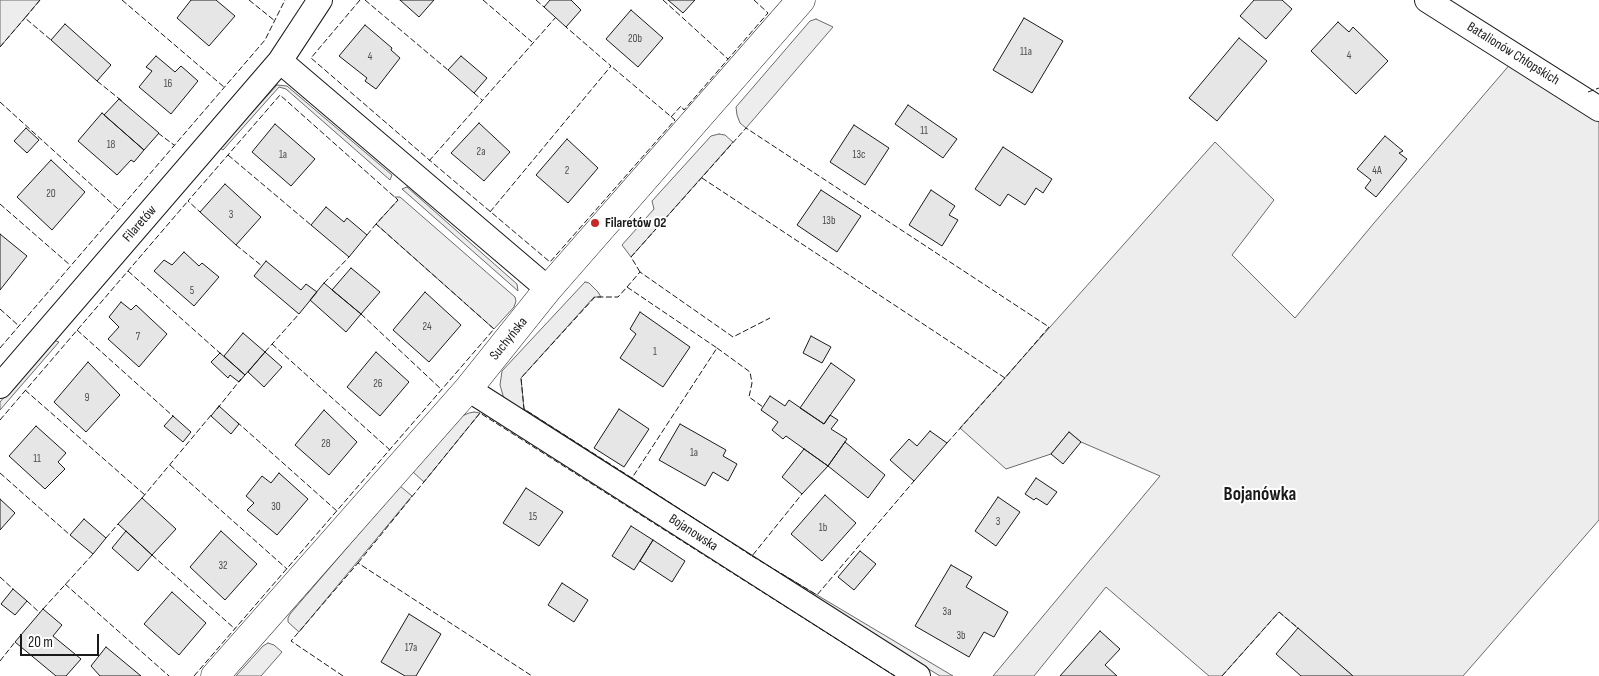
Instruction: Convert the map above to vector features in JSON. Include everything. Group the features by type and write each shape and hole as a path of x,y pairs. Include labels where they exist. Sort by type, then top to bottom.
{"street":[{"name":"Filaretów","path":"0,386 280,61 320,0"},
{"name":"Suchyńska","path":"215,676 468,389 548,289 801,0"},
{"name":"Batalionów Chłopskich","path":"1427,0 1599,109"},
{"path":"280,61 548,289"},
{"name":"Bojanowska","path":"468,389 918,676"}],"shaded area":[{"path":"0,0 40,0 0,47"},
{"path":"816,19 833,27 746,128 740,123 736,107 810,21"},
{"path":"1512,62 1599,119 1599,520 1463,676 1353,676 1279,612 1222,676 1209,676 1106,587 1034,676 993,676 1160,476 1081,442 1069,432 1051,454 1006,469 960,428 1215,142 1274,200 1232,255 1295,318"},
{"path":"277,85 287,86 392,175 390,180 286,89 279,87 223,150 220,148"},
{"path":"725,135 733,142 631,257 622,245 654,209 652,201 711,136"},
{"path":"407,187 517,284 518,291 402,189"},
{"path":"395,197 400,197 515,297 514,307 494,329 376,224 398,200"},
{"path":"585,282 589,283 601,297 594,297 521,378 524,409 752,556 750,558 504,399 500,385 502,371"},
{"path":"53,340 59,342 0,410 0,402"},
{"path":"474,412 480,413 424,482 413,472 454,423 462,416"},
{"path":"400,486 412,496 299,632 288,622 290,614"},
{"path":"782,574 953,676 940,676 781,579"},
{"path":"268,643 274,645 282,652 261,676 236,676 263,646"}],"building":[{"path":"191,0 216,0 235,16 209,46 177,18"},
{"path":"400,0 434,0 419,17"},
{"path":"550,0 571,0 581,10 566,27 544,7"},
{"path":"668,0 695,0 683,13"},
{"path":"1254,0 1282,0 1292,9 1266,39 1240,16"},
{"path":"631,10 663,38 638,67 606,39"},
{"path":"1024,18 1063,41 1032,93 993,70"},
{"path":"1338,22 1349,32 1353,27 1388,61 1356,94 1311,51"},
{"path":"65,24 111,65 97,81 51,40"},
{"path":"365,25 392,48 391,50 400,58 376,89 365,81 367,78 339,56"},
{"path":"1239,38 1267,61 1217,121 1189,98"},
{"path":"156,56 175,72 181,66 198,81 171,114 139,87 152,71 146,67"},
{"path":"461,56 487,78 474,93 448,70"},
{"path":"119,99 159,133 144,150 104,115"},
{"path":"908,105 957,139 943,158 895,124"},
{"path":"102,113 144,150 134,162 131,160 117,175 78,141"},
{"path":"479,123 510,152 484,181 451,153"},
{"path":"275,124 315,159 291,186 252,152"},
{"path":"854,125 889,148 865,185 830,162"},
{"path":"26,128 39,140 27,153 14,141"},
{"path":"1385,136 1403,151 1399,153 1407,159 1376,197 1365,188 1371,180 1357,169"},
{"path":"567,139 598,168 568,203 536,175"},
{"path":"1003,147 1052,179 1043,193 1036,188 1025,205 1008,194 1000,206 975,189"},
{"path":"51,160 85,192 52,230 17,197"},
{"path":"225,184 261,217 236,245 200,212"},
{"path":"821,190 861,216 837,252 797,225"},
{"path":"931,190 955,206 949,215 958,220 942,246 909,225"},
{"path":"326,207 344,222 347,218 367,235 349,257 311,225"},
{"path":"0,234 27,256 0,290"},
{"path":"184,252 199,266 202,263 219,277 194,306 154,271 164,260 172,265"},
{"path":"266,261 301,290 306,284 317,292 299,314 254,276"},
{"path":"351,268 380,292 361,314 332,290"},
{"path":"324,283 361,314 346,332 310,300"},
{"path":"425,292 461,325 429,362 393,330"},
{"path":"121,302 131,310 136,305 167,334 139,367 108,339 119,327 109,317"},
{"path":"640,312 690,347 663,387 620,358 636,334 630,329"},
{"path":"243,333 265,352 245,375 224,356"},
{"path":"811,336 831,347 822,363 803,353"},
{"path":"265,352 282,367 264,387 248,372"},
{"path":"376,352 409,382 380,416 347,387"},
{"path":"220,353 245,375 239,382 230,375 228,378 211,362"},
{"path":"88,362 120,395 86,432 54,402"},
{"path":"831,363 855,380 824,424 800,408"},
{"path":"770,396 785,406 789,400 824,424 830,415 838,420 831,429 847,439 828,466 786,436 783,439 772,430 778,422 761,410"},
{"path":"219,406 239,424 231,434 211,416"},
{"path":"619,409 649,429 624,467 594,448"},
{"path":"324,410 357,442 329,475 295,445"},
{"path":"173,416 191,432 183,442 164,426"},
{"path":"680,424 726,450 723,456 737,464 728,481 713,472 705,486 659,460"},
{"path":"36,426 66,453 58,462 65,469 45,489 9,456"},
{"path":"930,431 947,443 914,481 890,460 909,439 917,446"},
{"path":"1069,432 1081,442 1063,464 1051,454"},
{"path":"845,442 885,475 868,498 828,466"},
{"path":"804,449 828,466 802,494 782,477"},
{"path":"279,473 308,499 277,535 247,510 254,503 246,496 262,476 271,483"},
{"path":"1036,478 1057,492 1047,505 1025,494"},
{"path":"526,488 563,512 539,546 503,523"},
{"path":"825,495 856,523 822,561 791,534"},
{"path":"998,497 1020,512 996,546 975,531"},
{"path":"142,498 176,529 152,555 118,524"},
{"path":"0,499 15,513 0,530"},
{"path":"84,519 106,538 93,554 70,535"},
{"path":"631,526 653,540 634,570 612,556"},
{"path":"126,531 152,555 138,571 112,548"},
{"path":"221,531 257,564 225,600 190,567"},
{"path":"653,540 685,561 672,582 640,561"},
{"path":"860,551 876,564 854,590 838,577"},
{"path":"951,565 972,577 966,587 1008,612 994,637 984,632 969,657 915,626"},
{"path":"562,583 588,600 574,622 548,605"},
{"path":"13,589 27,601 15,615 1,604"},
{"path":"172,592 206,623 179,655 144,624"},
{"path":"43,609 62,625 53,636 81,659 66,676 56,676 15,642"},
{"path":"409,614 441,634 416,676 405,676 381,662"},
{"path":"1298,628 1353,676 1301,676 1276,654"},
{"path":"1100,631 1120,649 1105,665 1117,676 1060,676"},
{"path":"106,647 141,676 100,676 91,666"}],"fence":[{"path":"40,0 25,18 51,40"},
{"path":"122,0 224,87"},
{"path":"249,0 275,21"},
{"path":"0,348 265,40 285,0"},
{"path":"360,0 311,58 550,262 675,120 611,66"},
{"path":"365,0 448,70"},
{"path":"483,0 532,42"},
{"path":"536,0 544,7"},
{"path":"663,0 728,59"},
{"path":"671,117 681,106 684,110 768,13 754,0"},
{"path":"429,161 556,17"},
{"path":"0,47 25,18"},
{"path":"490,212 611,66 566,27"},
{"path":"97,81 122,101"},
{"path":"1588,92 1599,88"},
{"path":"474,93 482,100"},
{"path":"194,676 494,329 376,224 398,200 280,95 188,201 200,212"},
{"path":"0,102 118,209"},
{"path":"640,272 631,257 746,128 1049,327 1005,378 702,178"},
{"path":"158,133 174,145"},
{"path":"228,155 311,225"},
{"path":"0,420 188,201"},
{"path":"0,204 70,265"},
{"path":"367,235 376,224"},
{"path":"236,245 262,266"},
{"path":"324,283 349,257"},
{"path":"128,271 221,354"},
{"path":"627,287 640,272 733,337 770,318"},
{"path":"627,287 717,348 632,478 524,409 521,378 595,297 618,297 627,287"},
{"path":"0,309 19,326"},
{"path":"265,352 299,314"},
{"path":"361,314 442,390"},
{"path":"77,330 174,417"},
{"path":"272,344 390,450"},
{"path":"717,348 750,372 752,383 749,397 763,407"},
{"path":"947,443 1005,378"},
{"path":"217,409 241,379"},
{"path":"25,390 145,495"},
{"path":"358,563 480,413 895,676"},
{"path":"142,498 212,414"},
{"path":"237,422 338,512"},
{"path":"170,465 287,569"},
{"path":"0,473 70,535"},
{"path":"632,478 752,556 802,494"},
{"path":"752,556 817,595 914,481"},
{"path":"106,538 118,524"},
{"path":"43,609 93,554"},
{"path":"152,555 235,629"},
{"path":"343,676 291,641 358,563 532,676"},
{"path":"0,577 13,589"},
{"path":"65,584 169,676"},
{"path":"27,601 40,613"},
{"path":"1222,676 1279,612 1298,628"},
{"path":"0,661 15,642"}],"place":[{"name":"Filaretów 02","path":"595,223"}],"district":[{"name":"Bojanówka","path":"1260,495"}]}
